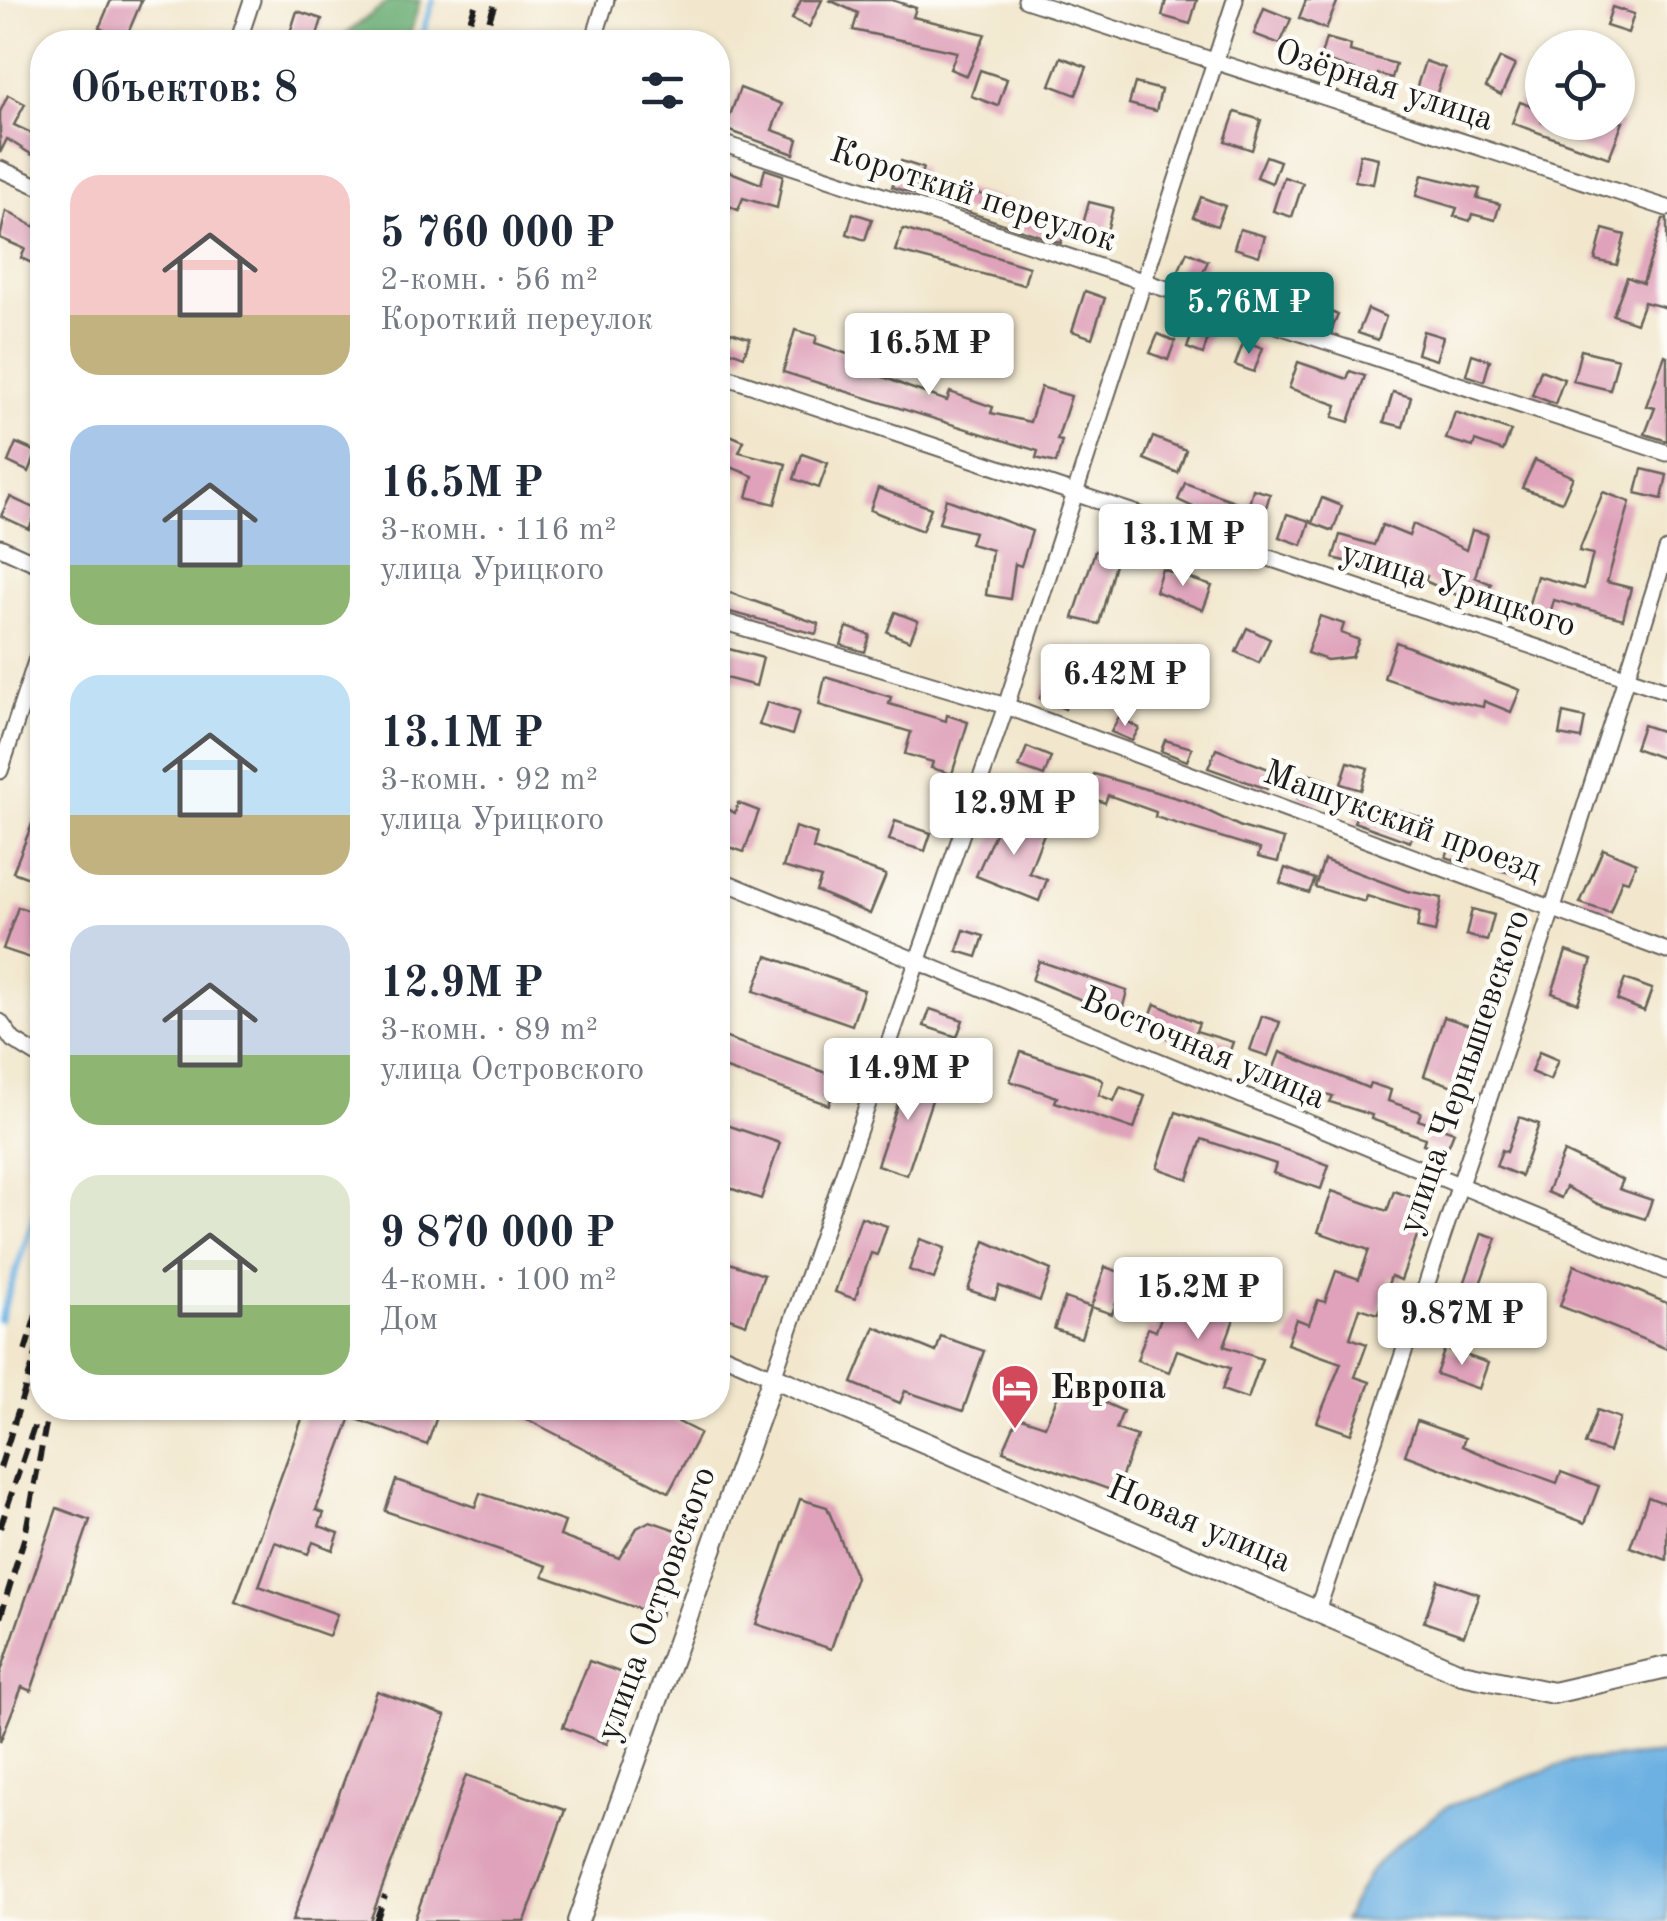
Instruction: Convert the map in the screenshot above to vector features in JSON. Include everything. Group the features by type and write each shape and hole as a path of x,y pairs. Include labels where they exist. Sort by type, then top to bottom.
{"street":[{"path":"242,30 252,0"},
{"path":"597,30 606,0"},
{"name":"Озёрная улица","path":"1026,0 1667,208"},
{"name":"улица Островского","path":"578,1921 773,1377 1006,706 1235,0"},
{"name":"Короткий переулок","path":"730,146 1667,453"},
{"path":"0,169 30,183"},
{"name":"улица Урицкого","path":"730,378 1667,691"},
{"path":"0,547 30,561"},
{"name":"улица Чернышевского","path":"1316,1611 1553,907 1667,550"},
{"name":"Машукский проезд","path":"730,624 1006,706 1284,813 1553,907 1667,952"},
{"path":"0,771 30,680"},
{"name":"Восточная улица","path":"730,884 1667,1270"},
{"path":"0,1022 12,1040 30,1051"},
{"name":"Новая улица","path":"730,1358 1462,1674 1553,1693 1667,1667"}],"green space":[{"path":"390,0 420,0 411,30 351,30"}],"water":[{"path":"1667,1754 1667,1921 1343,1921 1368,1874 1393,1847 1446,1807 1572,1761"}],"building":[{"path":"111,0 142,0 129,30 99,28"},
{"path":"801,0 822,0 809,27 792,19"},
{"path":"829,0 892,0 916,8 913,17 985,34 967,76 950,69 957,52 853,30 858,13"},
{"path":"1166,0 1197,0 1190,24 1162,16"},
{"path":"1306,0 1338,0 1326,29 1299,18"},
{"path":"1612,7 1634,14 1629,30 1606,26"},
{"path":"1264,8 1291,19 1280,44 1254,34"},
{"path":"297,11 322,19 319,30 291,30"},
{"path":"1326,38 1351,45 1350,51 1396,64 1392,78 1378,74 1377,78 1320,59"},
{"path":"1061,57 1087,67 1076,95 1050,85"},
{"path":"1500,58 1515,65 1501,95 1486,87"},
{"path":"1425,61 1445,68 1436,96 1416,89"},
{"path":"980,70 1007,79 998,106 971,96"},
{"path":"1135,83 1161,90 1156,111 1129,104"},
{"path":"740,88 782,104 772,130 798,139 794,154 730,131 730,115"},
{"path":"8,95 25,104 14,125 30,132 30,153 7,139 0,153 0,112"},
{"path":"1520,102 1525,104 1525,128 1512,123"},
{"path":"1235,112 1261,120 1252,150 1225,141"},
{"path":"1559,140 1616,140 1609,158"},
{"path":"1360,154 1378,158 1373,184 1355,181"},
{"path":"1266,156 1280,161 1272,183 1257,177"},
{"path":"901,161 923,168 914,194 892,187"},
{"path":"765,169 783,175 777,208 743,198 738,210 730,206 730,172 761,184"},
{"path":"1422,175 1480,189 1477,198 1500,204 1495,220 1472,214 1470,221 1454,216 1457,208 1416,196"},
{"path":"1284,177 1303,183 1292,217 1273,211"},
{"path":"954,187 1021,205 1019,211 1066,226 1061,243 947,205"},
{"path":"1201,197 1225,206 1217,226 1193,217"},
{"path":"1089,202 1113,208 1106,235 1082,228"},
{"path":"6,211 30,224 30,262 21,258 25,249 0,238"},
{"path":"853,213 872,219 865,240 847,234"},
{"path":"1663,219 1667,219 1667,308 1644,302 1636,323 1613,315 1627,277 1643,283"},
{"path":"903,229 1029,267 1024,285 895,251"},
{"path":"1240,229 1265,236 1259,256 1234,248"},
{"path":"1603,229 1625,235 1617,265 1595,260"},
{"path":"1187,252 1208,261 1199,281 1178,272"},
{"path":"1223,279 1244,285 1239,301 1219,294"},
{"path":"1290,281 1319,292 1314,305 1338,315 1331,331 1277,314"},
{"path":"1085,291 1105,298 1092,338 1072,331"},
{"path":"1368,309 1386,317 1378,340 1358,333"},
{"path":"1196,323 1211,328 1203,354 1187,348"},
{"path":"795,330 817,336 815,343 853,356 855,349 873,355 869,371 947,401 950,392 993,407 991,413 1030,422 1041,387 1071,396 1057,440 1062,441 1056,463 1036,458 1038,451 783,372"},
{"path":"1423,331 1443,337 1436,360 1417,354"},
{"path":"1158,334 1175,341 1168,360 1150,353"},
{"path":"730,335 750,338 744,356 730,351"},
{"path":"1244,341 1263,348 1254,372 1235,365"},
{"path":"1581,350 1618,359 1610,390 1573,381"},
{"path":"1472,354 1490,360 1484,381 1466,375"},
{"path":"1665,355 1667,441 1645,434 1655,408 1646,406"},
{"path":"1298,362 1347,379 1350,371 1365,376 1349,422 1333,417 1337,405 1289,388"},
{"path":"1541,370 1564,379 1555,404 1532,395"},
{"path":"1393,392 1411,397 1403,427 1384,422"},
{"path":"1455,412 1511,431 1503,451 1475,441 1473,447 1446,439"},
{"path":"730,435 744,441 739,452 786,464 775,504 747,497 753,476 730,467"},
{"path":"1153,437 1186,450 1178,473 1144,459"},
{"path":"16,443 30,449 29,472 8,462"},
{"path":"802,454 828,463 819,488 794,479"},
{"path":"1535,460 1573,477 1562,502 1522,488"},
{"path":"1642,469 1667,475 1662,499 1636,493"},
{"path":"1185,483 1242,504 1235,527 1178,500"},
{"path":"878,488 931,508 922,531 870,510"},
{"path":"1253,489 1270,494 1264,514 1248,509"},
{"path":"1603,492 1630,502 1607,582 1631,588 1623,619 1554,600 1548,620 1526,614 1537,576 1584,589 1593,554 1579,551"},
{"path":"10,497 30,506 30,527 29,529 1,516"},
{"path":"1322,498 1342,506 1333,531 1312,523"},
{"path":"946,499 1032,531 1021,566 1015,564 1010,599 986,595 992,550 970,544 974,532 939,523"},
{"path":"1287,514 1310,521 1302,545 1279,537"},
{"path":"1413,524 1466,550 1472,530 1487,534 1475,577 1491,584 1482,606 1425,581 1427,576 1389,564 1386,570 1355,558 1353,563 1333,558 1340,535 1374,545 1382,525 1409,536"},
{"path":"1095,551 1117,557 1099,624 1073,618"},
{"path":"1162,569 1212,586 1203,610 1155,591"},
{"path":"730,593 819,624 816,634 730,612"},
{"path":"895,612 918,621 910,641 887,632"},
{"path":"1320,616 1344,624 1341,633 1359,640 1352,657 1327,660 1307,653"},
{"path":"847,627 870,635 865,652 841,645"},
{"path":"1247,628 1270,639 1259,663 1236,652"},
{"path":"1396,642 1520,690 1511,712 1484,701 1483,707 1451,700 1384,678"},
{"path":"730,649 763,658 756,686 730,679"},
{"path":"1053,667 1078,678 1065,709 1040,698"},
{"path":"825,677 891,697 889,704 946,721 947,715 968,722 952,774 931,768 933,762 905,754 911,732 819,705"},
{"path":"767,702 799,712 792,735 759,725"},
{"path":"1563,713 1585,718 1581,739 1559,735"},
{"path":"1119,717 1139,728 1132,741 1111,732"},
{"path":"1643,725 1667,733 1667,760 1635,748"},
{"path":"1165,740 1192,748 1187,761 1161,751"},
{"path":"1027,747 1051,757 1044,776 1019,767"},
{"path":"1216,749 1274,771 1267,789 1208,768"},
{"path":"1348,762 1368,768 1361,790 1341,784"},
{"path":"1305,773 1327,780 1320,804 1298,798"},
{"path":"1094,774 1187,801 1241,827 1284,839 1278,862 1258,857 1260,849 1155,817 1156,812 1108,795 1105,803 1086,796"},
{"path":"1364,800 1397,815 1398,810 1419,817 1410,842 1354,822"},
{"path":"738,803 759,811 744,852 730,847 730,811 735,813"},
{"path":"1003,815 1045,831 1029,873 1047,880 1039,901 976,876"},
{"path":"895,821 931,833 925,851 889,840"},
{"path":"795,827 817,834 813,849 886,875 870,914 816,891 821,878 783,867"},
{"path":"30,829 30,878 13,872"},
{"path":"1452,840 1468,846 1463,863 1446,857"},
{"path":"1603,849 1636,863 1628,881 1622,879 1610,913 1580,903"},
{"path":"1503,851 1528,857 1523,876 1499,870"},
{"path":"1324,860 1407,891 1442,898 1435,932 1417,928 1420,912 1367,896 1365,902 1315,887"},
{"path":"1285,868 1315,879 1309,893 1280,883"},
{"path":"18,907 30,911 30,958 3,949"},
{"path":"1472,909 1494,915 1487,941 1466,935"},
{"path":"964,930 984,936 977,957 957,951"},
{"path":"1566,951 1592,960 1578,1003 1552,993"},
{"path":"767,956 864,990 852,1025 754,991"},
{"path":"1039,961 1127,991 1122,1010 1082,1000 1032,980"},
{"path":"1625,979 1652,989 1644,1011 1617,1000"},
{"path":"1155,1004 1199,1023 1196,1031 1233,1042 1226,1062 1145,1028"},
{"path":"930,1009 963,1020 957,1037 924,1026"},
{"path":"1262,1016 1280,1022 1268,1056 1250,1050"},
{"path":"1444,1017 1476,1027 1465,1064 1478,1068 1470,1092 1424,1076"},
{"path":"730,1039 838,1077 829,1105 730,1070"},
{"path":"1021,1052 1095,1076 1103,1081 1099,1095 1114,1101 1120,1087 1145,1096 1134,1129 1055,1102 1057,1097 1010,1081"},
{"path":"1280,1052 1368,1088 1370,1083 1391,1090 1388,1101 1421,1112 1418,1120 1454,1132 1446,1152 1423,1144 1425,1138 1371,1119 1372,1115 1330,1102 1333,1096 1270,1078"},
{"path":"1539,1052 1558,1060 1550,1080 1531,1072"},
{"path":"909,1071 938,1082 907,1175 877,1165"},
{"path":"1176,1112 1329,1165 1321,1189 1273,1173 1276,1164 1202,1139 1188,1179 1157,1168"},
{"path":"1519,1117 1539,1124 1521,1176 1496,1166 1502,1150 1507,1152"},
{"path":"730,1126 780,1143 761,1199 730,1188"},
{"path":"1564,1152 1623,1180 1619,1189 1652,1200 1645,1219 1598,1204 1566,1187 1561,1198 1547,1192"},
{"path":"1332,1191 1387,1211 1394,1191 1429,1203 1401,1280 1391,1276 1378,1314 1360,1308 1350,1338 1367,1344 1355,1377 1370,1382 1351,1434 1317,1422 1341,1363 1287,1344 1296,1319 1309,1324 1318,1300 1325,1302 1336,1271 1359,1279 1369,1250 1318,1232"},
{"path":"861,1217 887,1226 877,1255 871,1253 855,1299 835,1292"},
{"path":"1482,1233 1497,1238 1476,1295 1462,1290"},
{"path":"920,1239 945,1248 934,1279 909,1270"},
{"path":"985,1241 1051,1270 1040,1301 999,1286 995,1299 968,1290"},
{"path":"730,1263 764,1275 746,1324 730,1318"},
{"path":"1574,1265 1667,1303 1667,1349 1560,1306"},
{"path":"1105,1267 1126,1274 1112,1314 1091,1307"},
{"path":"1173,1285 1196,1293 1192,1305 1234,1319 1224,1346 1262,1359 1248,1399 1222,1390 1230,1368 1177,1350 1169,1372 1137,1360 1148,1328 1156,1331"},
{"path":"1065,1298 1091,1307 1081,1338 1054,1329"},
{"path":"1484,1301 1526,1318 1517,1341 1474,1325"},
{"path":"875,1327 936,1352 941,1336 984,1351 963,1411 905,1391 900,1403 852,1383"},
{"path":"1445,1348 1488,1363 1479,1389 1436,1374"},
{"path":"1063,1384 1123,1411 1116,1429 1137,1436 1116,1492 1003,1451 1018,1417 1045,1426"},
{"path":"1597,1410 1620,1418 1609,1452 1585,1444"},
{"path":"302,1420 350,1420 316,1510 324,1513 319,1526 339,1533 333,1550 313,1542 308,1554 275,1542 259,1586 337,1614 329,1636 235,1602"},
{"path":"359,1420 436,1420 427,1445"},
{"path":"528,1420 675,1420 700,1433 669,1492"},
{"path":"1417,1421 1465,1438 1462,1446 1557,1483 1561,1472 1599,1486 1585,1523 1405,1455"},
{"path":"396,1480 475,1507 480,1493 565,1522 560,1536 619,1558 637,1528 650,1521 688,1534 660,1616 543,1576 547,1566 385,1511"},
{"path":"1648,1497 1667,1504 1667,1560 1630,1547"},
{"path":"800,1499 827,1507 856,1577 831,1649 756,1624"},
{"path":"57,1508 90,1520 31,1691 22,1687 0,1742 0,1674"},
{"path":"1438,1580 1479,1594 1464,1636 1424,1622"},
{"path":"589,1661 633,1677 607,1744 563,1727"},
{"path":"377,1691 446,1716 370,1921 292,1921"},
{"path":"466,1775 565,1810 525,1921 414,1921"}],"waterway":[{"path":"424,30 433,0"},
{"path":"0,1320 30,1229"}],"railway":[{"path":"467,30 477,0"},
{"path":"486,30 496,0"},
{"path":"25,1351 30,1335"},
{"path":"0,1468 30,1373"},
{"path":"0,1618 25,1536 47,1420"},
{"path":"0,1528 35,1424"},
{"path":"376,1921 385,1896"}],"place":[{"name":"Европа","path":"1015,1430"}]}
